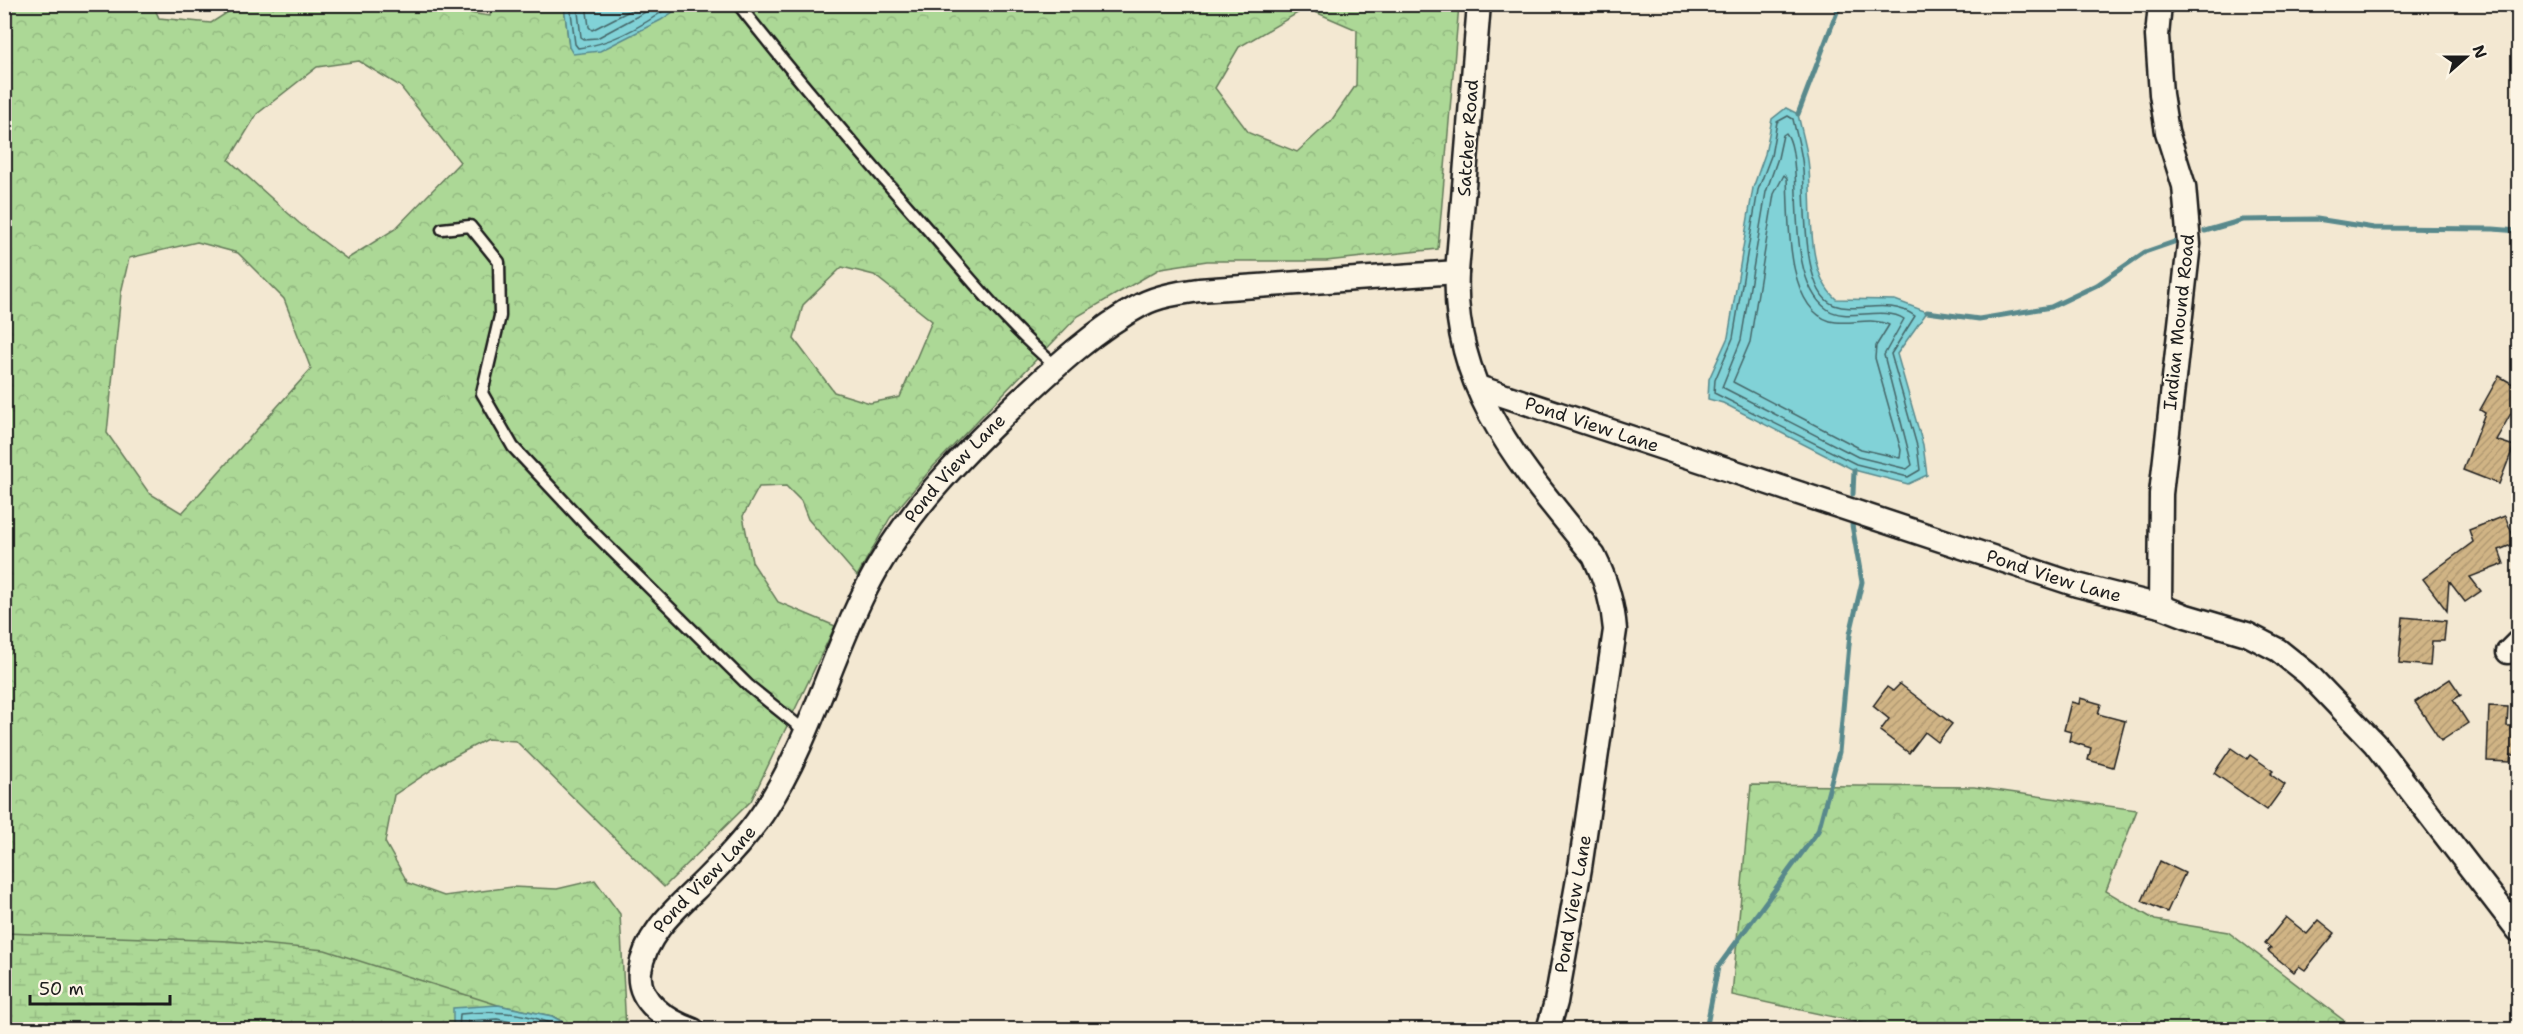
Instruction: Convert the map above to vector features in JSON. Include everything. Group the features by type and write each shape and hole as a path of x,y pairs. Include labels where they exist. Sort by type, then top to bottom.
{"street":[{"name":"Satcher Road","path":"1457,272 1479,4"},
{"name":"Indian Mound Road","path":"2160,4 2157,36 2161,94 2167,132 2184,186 2189,225 2188,263 2161,494 2160,606"},
{"name":"Pond View Lane","path":"693,1029 663,1016 647,1000 640,974 643,960 658,930 731,852 766,808 786,775 865,591 904,525 928,494 980,438 1057,367 1110,325 1143,304 1179,293 1457,272 1455,303 1459,334 1478,387 1507,444 1594,556 1603,573 1614,610 1615,630 1581,868 1556,1002 1548,1029"},
{"name":"Pond View Lane","path":"1478,387 2077,585 2160,606 2247,634 2278,650 2308,674 2375,744 2518,930"}],"lane":[{"path":"738,4 789,70 922,223 1028,342 1057,367"},
{"path":"442,229 470,226 500,262 500,316 482,393 513,447 587,526 749,686 805,730"}],"green space":[{"path":"441,4 448,10 490,16 492,5 564,5 569,47 683,5 1459,5 1438,249 1326,261 1207,261 1161,268 1078,316 932,468 890,518 857,576 808,519 801,501 786,486 759,487 743,516 752,562 778,602 835,626 751,801 664,887 516,741 487,739 442,763 394,795 385,842 408,883 444,896 512,887 557,889 595,880 620,914 626,1029 575,1029 552,1016 361,1030 5,1030 5,5 153,5 159,18 211,23 239,5","holes":["1306,8 1357,30 1356,85 1331,121 1297,152 1249,133 1215,88 1239,47","359,61 400,86 460,162 395,229 347,259 299,223 229,160 257,114 317,67","197,242 238,253 284,299 311,369 182,513 149,493 107,433 121,293 129,258","842,267 874,275 932,321 900,397 870,403 834,392 794,339 803,305"]},
{"path":"1751,785 1974,787 2137,810 2106,891 2155,920 2228,932 2355,1029 1889,1029 1732,995"},
{"path":"4,933 229,941 325,950 498,1005 552,1016 575,1029 5,1029"}],"water":[{"path":"683,4 661,20 600,51 573,54 569,47 564,5"},
{"path":"1786,108 1798,114 1805,143 1810,177 1814,253 1826,286 1836,299 1895,300 1927,312 1897,354 1923,445 1927,475 1908,484 1854,470 1723,403 1708,399 1709,379 1728,337 1753,188 1765,154 1772,119"},
{"path":"498,1005 552,1016 575,1029 453,1029 453,1008"}],"building":[{"path":"2499,376 2518,387 2518,411 2514,408 2496,440 2514,446 2499,484 2463,470 2485,413 2480,410"},
{"path":"2505,516 2516,543 2499,550 2504,564 2470,577 2481,591 2465,602 2449,581 2447,611 2423,579 2473,542 2469,530"},
{"path":"2403,617 2446,621 2444,641 2432,641 2430,666 2399,663"},
{"path":"2450,679 2461,695 2453,700 2468,723 2441,741 2415,702"},
{"path":"1900,684 1952,724 1938,742 1925,732 1909,753 1880,731 1889,719 1873,706 1887,687 1893,691"},
{"path":"2080,698 2101,704 2098,714 2125,721 2113,767 2088,760 2091,748 2069,741 2071,732 2064,730 2071,702 2079,704"},
{"path":"2489,706 2508,707 2507,726 2518,726 2518,755 2511,755 2510,762 2487,761"},
{"path":"2231,748 2247,759 2250,755 2273,771 2270,774 2285,785 2267,810 2214,773"},
{"path":"2160,861 2185,873 2167,912 2142,901"},
{"path":"2286,917 2307,934 2319,920 2335,933 2305,970 2299,966 2294,972 2268,951 2271,948 2265,943"}],"waterway":[{"path":"1798,114 1840,4"},
{"path":"2205,231 2243,220 2317,219 2374,228 2518,231"},
{"path":"1927,312 1979,319 2051,307 2097,285 2145,252 2174,242"},
{"path":"1853,494 1854,470"},
{"path":"1706,1030 1718,967 1818,831 1839,752 1850,634 1862,582 1852,525"}]}
